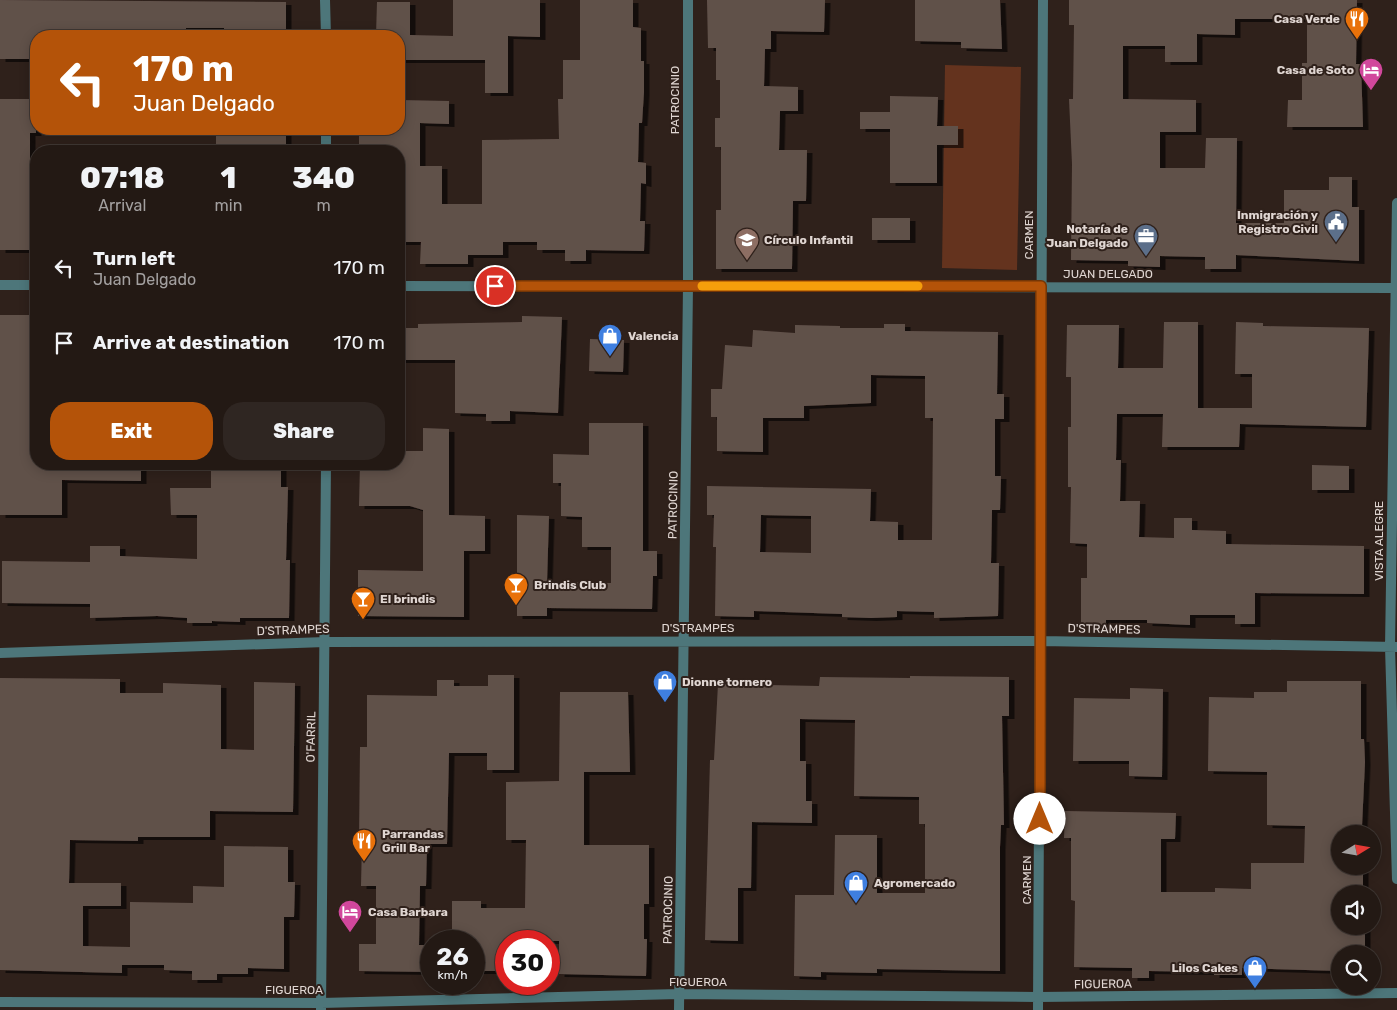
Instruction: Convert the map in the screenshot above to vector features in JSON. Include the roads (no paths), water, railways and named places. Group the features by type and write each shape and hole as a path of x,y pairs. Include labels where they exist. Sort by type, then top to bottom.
{"street":[{"path":"326,0 326,30"},
{"name":"PATROCINIO","path":"679,1010 688,286 688,0"},
{"name":"CARMEN","path":"1038,1010 1043,0"},
{"name":"VISTA ALEGRE","path":"1397,203 1394,647 1397,878"},
{"path":"0,285 30,286"},
{"name":"JUAN DELGADO","path":"405,286 1396,288"},
{"name":"O'FARRIL","path":"321,1006 326,470"},
{"name":"D'STRAMPES","path":"0,653 325,642 1041,641 1394,647"},
{"name":"FIGUEROA","path":"0,1002 321,1006 679,994 1038,997 1397,993"}],"place":[{"name":"Casa Verde","path":"1357,40"},
{"name":"Casa de Soto","path":"1371,91"},
{"name":"Inmigración y Registro Civil","path":"1336,243"},
{"name":"Notaría de Juan Delgado","path":"1146,257"},
{"name":"Círculo Infantil","path":"747,261"},
{"name":"Valencia","path":"610,357"},
{"name":"Brindis Club","path":"516,606"},
{"name":"El brindis","path":"363,620"},
{"name":"Dionne tornero","path":"665,703"},
{"name":"Parrandas Grill Bar","path":"364,862"},
{"name":"Agromercado","path":"856,904"},
{"name":"Casa Barbara","path":"350,933"},
{"name":"Lilos Cakes","path":"1255,989"}]}
